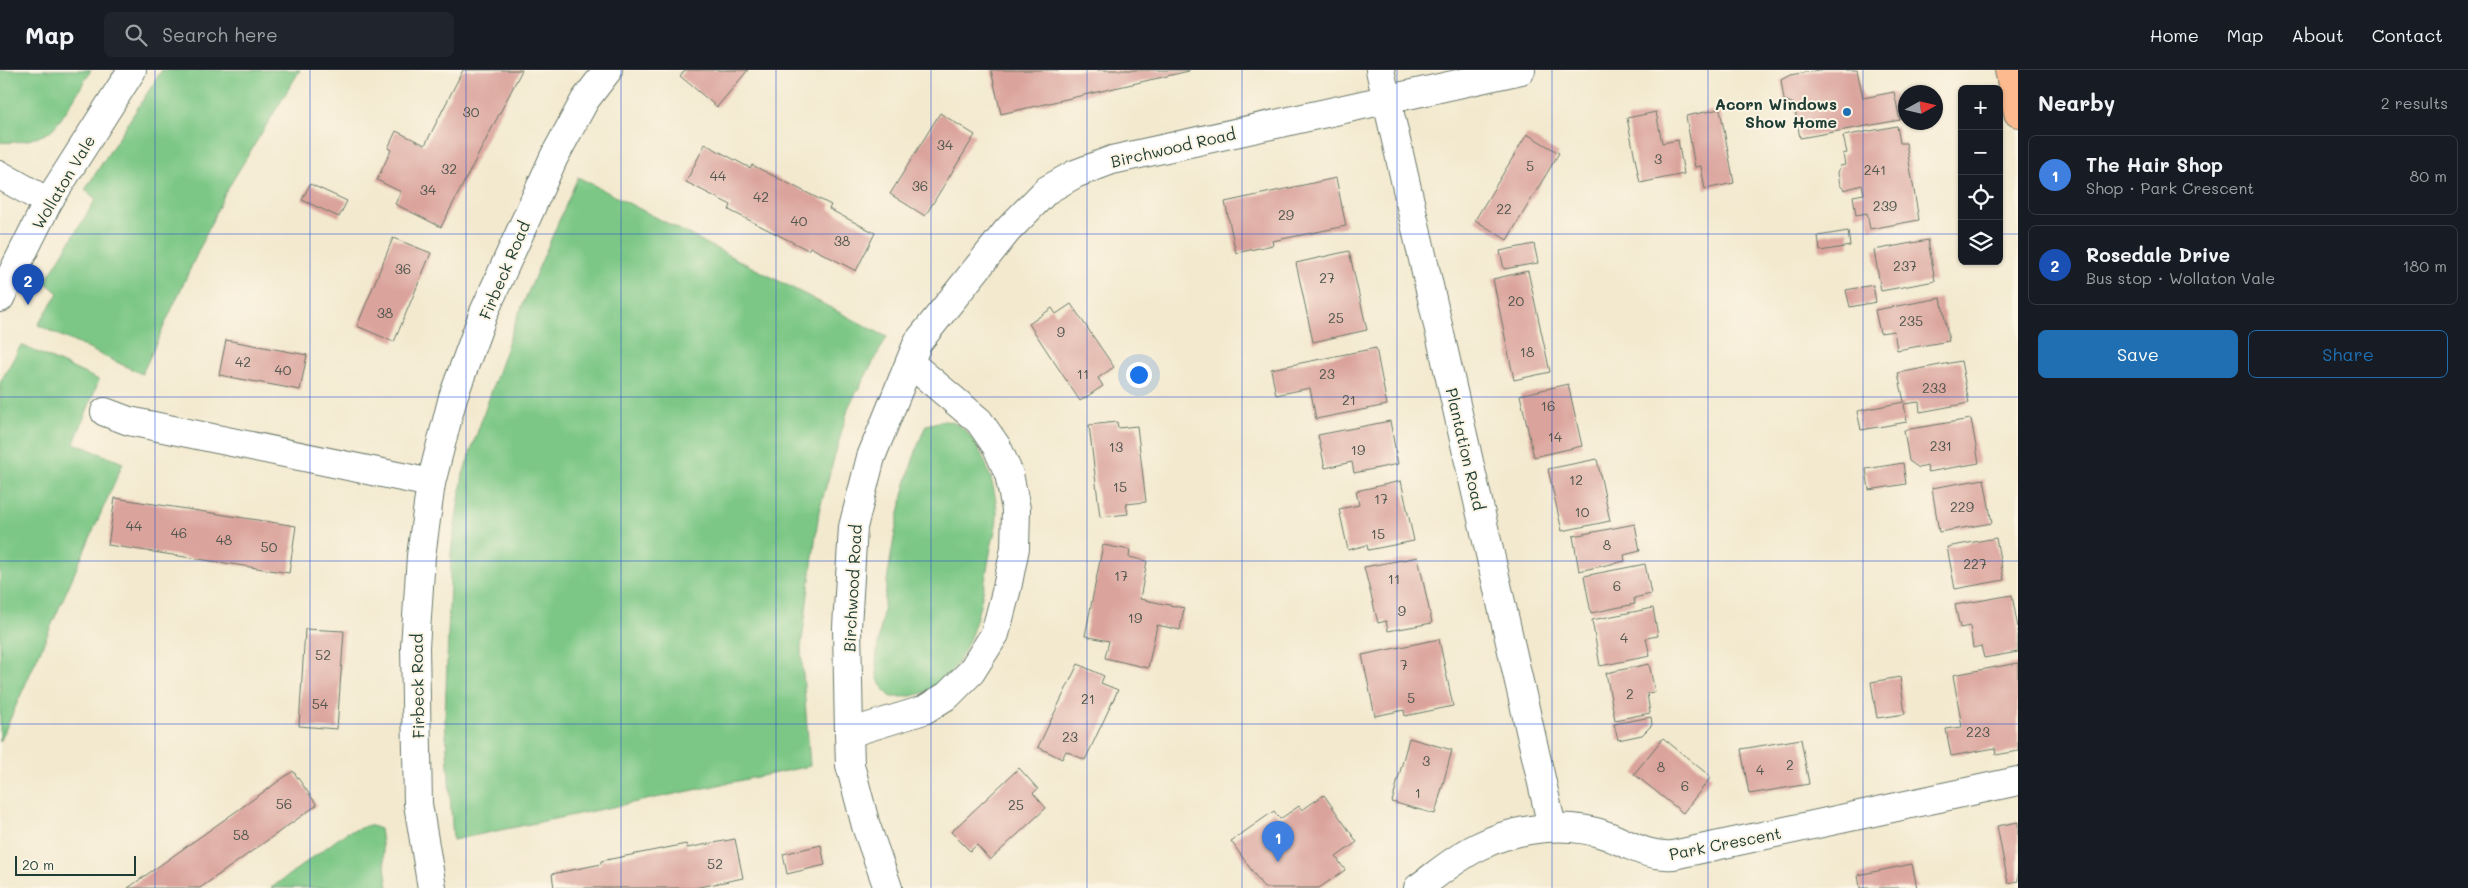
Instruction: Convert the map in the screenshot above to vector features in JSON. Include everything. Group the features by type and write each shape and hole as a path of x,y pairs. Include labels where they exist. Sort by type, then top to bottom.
{"main road":[{"path":"2009,70 2018,113"}],"street":[{"name":"Wollaton Vale","path":"0,298 48,202 132,70"},
{"name":"Firbeck Road","path":"432,888 418,804 415,647 421,556 430,483 453,397 484,312 554,157 585,100 608,70"},
{"name":"Plantation Road","path":"1380,70 1552,827"},
{"name":"Birchwood Road","path":"888,888 866,826 853,774 849,733 847,627 853,527 871,457 918,342 1006,231 1047,190 1075,174 1112,160 1521,70"},
{"path":"0,175 48,202"},
{"path":"849,733 924,710 948,695 971,672 995,634 1008,588 1015,548 1016,510 1009,474 997,447 979,421 910,363"},
{"path":"105,412 129,421 178,432 430,483"},
{"name":"Park Crescent","path":"1418,888 1478,847 1508,836 1552,827 1578,829 1608,836 1654,855 1674,855 2018,780"}],"green space":[{"path":"0,70 91,70 65,113 49,132 26,140 0,142"},
{"path":"162,70 300,70 225,193 142,374 38,325 58,293 45,282 96,199 85,190"},
{"path":"578,177 887,337 849,406 819,511 801,648 810,766 453,840 445,719 451,552 463,474 516,320"},
{"path":"21,345 99,380 74,443 123,463 0,742 0,383"},
{"path":"942,421 953,422 965,431 980,451 994,491 997,515 995,529 980,606 975,624 960,658 950,673 926,692 904,697 891,697 880,684 876,665 893,544 909,472 926,425"},
{"path":"369,825 380,829 388,888 271,888 346,833"}],"building":[{"path":"463,70 522,70 441,227 395,204 401,192 377,180 391,150 388,148 396,131 425,145"},
{"path":"685,70 748,70 717,107 680,76"},
{"path":"991,70 1189,70 1189,71 1001,114"},
{"name":"Acorn Windows Show Home","path":"1819,70 1857,70 1863,98 1894,92 1898,120 1800,138 1794,104 1784,100 1781,80 1790,75"},
{"path":"1720,109 1734,183 1705,189 1701,166 1695,167 1686,116"},
{"path":"1656,112 1662,143 1678,140 1684,174 1640,183 1627,118"},
{"path":"940,113 975,135 925,216 890,194"},
{"path":"1897,126 1900,143 1906,143 1919,220 1870,229 1867,213 1856,215 1853,196 1864,194 1862,185 1844,190 1840,185 1838,173 1840,166 1845,165 1843,154 1847,153 1843,136"},
{"path":"1527,134 1559,153 1507,240 1475,220"},
{"path":"705,144 750,168 752,165 831,205 829,209 875,233 856,271 810,247 808,250 729,210 731,205 686,182"},
{"path":"1336,178 1346,226 1272,241 1273,245 1236,253 1225,202"},
{"path":"310,184 347,201 339,217 302,200"},
{"path":"1848,231 1850,246 1820,251 1818,236"},
{"path":"393,238 431,253 394,342 357,326"},
{"path":"1928,240 1935,281 1881,291 1874,250"},
{"path":"1534,244 1538,263 1504,269 1500,251"},
{"path":"1349,251 1367,330 1313,342 1296,263"},
{"path":"1528,271 1550,372 1514,380 1493,279"},
{"path":"1873,285 1876,302 1850,307 1846,290"},
{"path":"1941,298 1949,341 1897,350 1894,331 1880,333 1875,310"},
{"path":"1071,304 1114,367 1098,378 1103,386 1080,401 1029,324 1052,308 1056,314"},
{"path":"226,340 307,355 300,390 219,375"},
{"path":"1376,348 1387,405 1316,419 1310,388 1276,395 1271,369"},
{"path":"1961,361 1969,403 1920,412 1919,402 1904,404 1907,422 1861,430 1857,411 1904,402 1898,373"},
{"path":"1568,384 1582,446 1534,457 1520,395"},
{"path":"1971,419 1979,463 1928,472 1927,466 1919,468 1909,461 1904,430"},
{"path":"1390,421 1398,464 1354,473 1352,462 1325,468 1318,435"},
{"path":"1117,422 1118,428 1137,426 1146,502 1126,504 1128,514 1100,517 1089,425"},
{"path":"1597,459 1610,521 1562,531 1548,469"},
{"path":"1903,463 1906,484 1869,490 1866,469"},
{"path":"1984,479 1992,523 1939,532 1932,488"},
{"path":"1401,481 1414,541 1368,550 1367,545 1348,550 1339,509 1359,505 1356,491"},
{"path":"115,498 296,526 289,573 108,545"},
{"path":"1635,524 1640,551 1624,555 1625,561 1579,571 1573,536"},
{"path":"1996,538 2004,580 1955,589 1947,547"},
{"path":"1103,545 1130,550 1129,557 1147,561 1140,599 1184,608 1180,630 1157,625 1148,668 1105,658 1109,641 1085,636"},
{"path":"1418,557 1432,623 1388,631 1386,621 1378,623 1364,567"},
{"path":"1645,564 1651,594 1634,598 1635,604 1591,613 1584,576"},
{"path":"2012,595 2018,628 2018,652 1984,658 1981,646 1973,648 1970,626 1960,628 1955,605"},
{"path":"1653,608 1658,636 1646,638 1650,656 1600,666 1592,620"},
{"path":"305,629 344,631 337,729 299,726"},
{"path":"1439,639 1453,706 1405,716 1404,710 1375,716 1362,655"},
{"path":"2018,663 2018,751 1996,755 1995,748 1951,756 1946,729 1962,727 1953,675"},
{"path":"1078,664 1104,676 1101,683 1118,690 1085,760 1066,751 1062,759 1038,747"},
{"path":"1649,664 1655,692 1647,693 1650,713 1615,720 1606,673"},
{"path":"1900,677 1905,714 1877,718 1871,682"},
{"path":"1651,717 1652,725 1642,735 1618,740 1614,724"},
{"path":"1409,738 1452,750 1435,814 1392,802"},
{"path":"1663,738 1711,777 1683,813 1634,774"},
{"path":"1801,739 1809,784 1749,794 1741,749"},
{"path":"1019,768 1038,789 1033,793 1046,808 990,860 977,845 970,851 951,832"},
{"path":"293,771 317,805 200,888 128,888"},
{"path":"1324,795 1357,842 1336,857 1345,870 1319,888 1264,888 1231,841 1274,811 1280,819 1299,806 1302,810"},
{"path":"2018,822 2018,881 2008,883 1997,826"},
{"path":"735,839 743,878 695,888 554,888 552,874 601,864 601,861 686,844 687,848"},
{"path":"821,845 825,865 787,874 783,854"},
{"path":"1912,864 1917,888 1860,888 1858,875"}],"place":[{"name":"Acorn Windows Show Home","path":"1847,112"},
{"name":"Rosedale Drive","path":"28,305"},
{"name":"The Hair Shop","path":"1278,862"}]}
